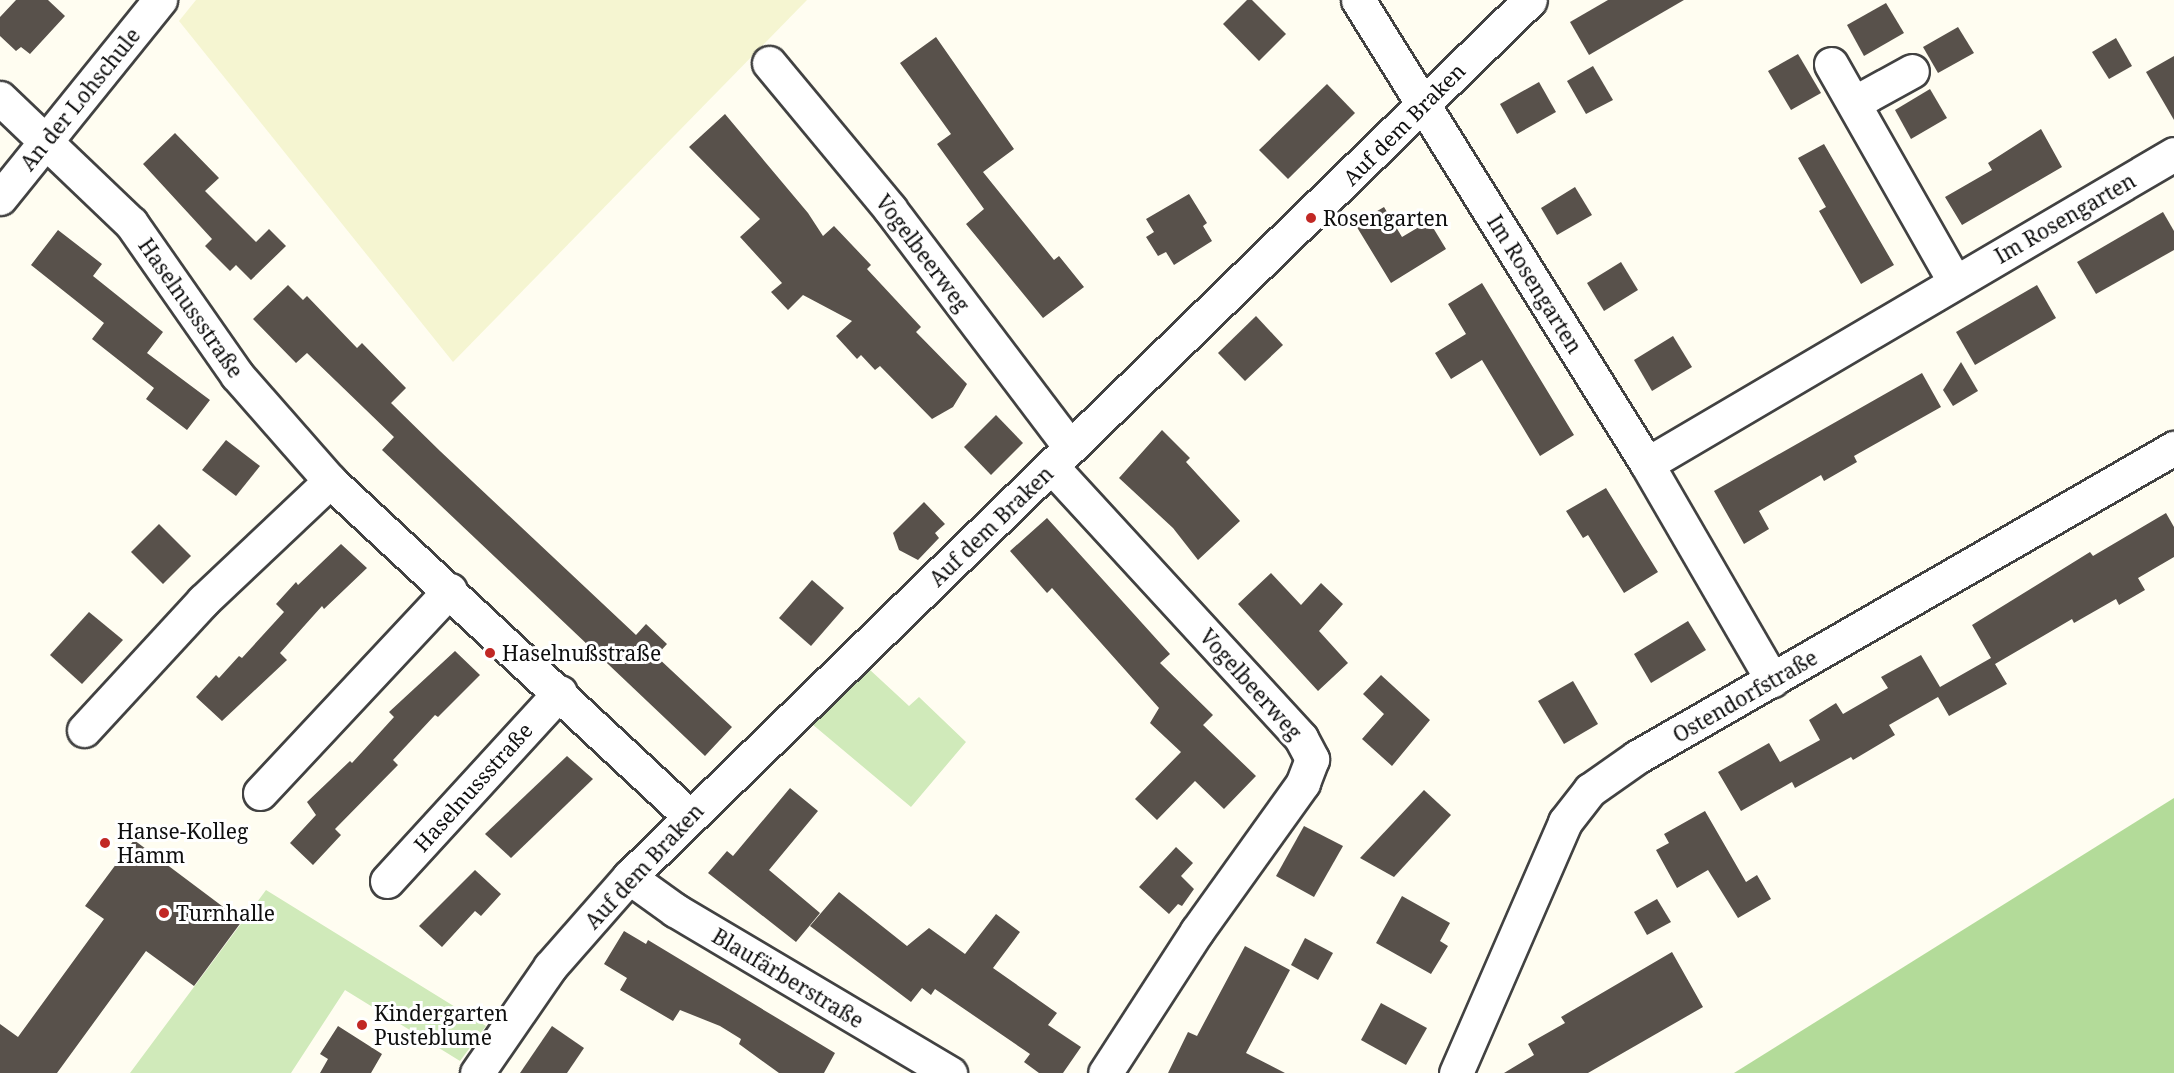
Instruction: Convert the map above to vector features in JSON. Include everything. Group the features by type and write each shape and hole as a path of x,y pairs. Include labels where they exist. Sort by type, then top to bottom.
{"street":[{"name":"An der Lohschule","path":"0,198 160,0"},
{"name":"Im Rosengarten","path":"1358,0 1647,464 1772,680"},
{"name":"Auf dem Braken","path":"477,1073 550,967 629,877 689,816 1311,218 1530,0"},
{"name":"Vogelbeerweg","path":"770,63 890,209 1061,457 1301,738 1312,759 1303,783 1197,931 1105,1073"},
{"path":"1831,64 1955,282"},
{"path":"1854,103 1911,71"},
{"name":"Haselnussstraße","path":"0,98 131,223 237,375 330,480 560,692 689,816"},
{"name":"Im Rosengarten","path":"1647,464 2174,154"},
{"name":"Ostendorfstraße","path":"1456,1073 1565,822 1590,790 1637,758 2174,448"},
{"path":"84,730 203,601 330,480"},
{"path":"260,794 450,590"},
{"name":"Haselnussstraße","path":"387,881 560,692"},
{"name":"Blaufärberstraße","path":"629,877 675,910 950,1073"}],"green space":[{"path":"196,0 807,0 453,362 179,21"},
{"path":"869,669 909,706 919,697 966,742 911,807 812,724"},
{"path":"2174,798 2174,1073 1734,1073"},
{"path":"266,890 486,1026 460,1061 345,990 291,1073 130,1073"}],"building":[{"path":"16,0 48,0 65,16 30,54 21,47 16,51 0,36 0,17"},
{"path":"1247,0 1252,0 1286,34 1259,61 1223,24"},
{"path":"1608,0 1684,0 1589,55 1570,22"},
{"path":"1886,3 1904,33 1864,56 1847,25"},
{"path":"1958,27 1974,53 1938,73 1923,47"},
{"path":"936,37 1014,149 983,172 1054,260 1059,256 1084,287 1043,318 966,224 984,209 937,144 951,134 900,63"},
{"path":"2116,38 2132,66 2109,79 2092,52"},
{"path":"1798,54 1821,93 1791,110 1768,71"},
{"path":"2174,56 2174,120 2146,72"},
{"path":"1593,66 1613,100 1586,114 1567,81"},
{"path":"1539,82 1556,112 1517,134 1500,104"},
{"path":"1327,84 1355,113 1288,179 1259,150"},
{"path":"1930,89 1947,118 1911,139 1895,110"},
{"path":"725,114 808,213 823,236 834,226 871,265 867,269 921,327 916,332 967,384 953,407 932,419 880,366 875,370 861,355 857,359 836,336 852,321 803,295 788,310 771,292 782,283 740,237 760,219 689,147"},
{"path":"2041,129 2062,167 1962,225 1945,197 1992,170 1988,163"},
{"path":"175,133 219,178 205,191 256,242 269,229 286,246 251,280 236,265 230,271 205,246 212,239 143,164"},
{"path":"1824,144 1894,265 1861,284 1819,211 1826,207 1798,158"},
{"path":"1575,187 1592,215 1557,235 1541,208"},
{"path":"1189,194 1207,223 1203,226 1212,241 1174,265 1166,252 1158,256 1146,237 1154,232 1146,219"},
{"path":"1384,207 1402,237 1429,221 1446,249 1391,283 1355,224"},
{"path":"2163,212 2174,231 2174,250 2096,294 2077,262"},
{"path":"58,230 102,264 93,276 163,332 147,353 210,400 187,430 146,399 154,388 92,339 104,323 31,265"},
{"path":"1621,262 1638,290 1604,311 1587,283"},
{"path":"1482,283 1574,435 1540,456 1482,360 1451,379 1435,353 1466,334 1448,304"},
{"path":"288,285 303,300 307,296 357,348 362,343 406,388 391,403 440,451 636,635 646,624 667,644 656,656 732,727 705,756 382,450 394,437 307,353 296,363 253,319"},
{"path":"2037,285 2056,318 1975,365 1956,332"},
{"path":"1256,316 1283,345 1245,381 1218,353"},
{"path":"1673,336 1692,367 1652,391 1634,360"},
{"path":"1961,362 1978,391 1953,406 1943,390"},
{"path":"1922,373 1941,407 1854,456 1857,462 1824,481 1821,475 1759,511 1769,529 1744,544 1714,491"},
{"path":"996,415 1023,443 991,475 964,447"},
{"path":"1162,430 1190,458 1186,462 1240,521 1198,560 1173,528 1119,478"},
{"path":"226,440 260,466 236,496 202,470"},
{"path":"1606,488 1658,572 1624,593 1588,535 1583,538 1566,511"},
{"path":"924,502 945,524 935,533 939,538 918,560 899,550 893,533"},
{"path":"2166,513 2174,527 2174,557 2138,578 2145,590 2119,605 2116,599 2074,623 2072,619 1995,664 2007,684 1949,716 1938,697 1889,725 1895,735 1853,760 1851,757 1795,788 1792,782 1741,811 1718,772 1769,743 1780,762 1820,740 1809,720 1836,703 1843,714 1888,688 1881,677 1921,655 1940,687 1991,658 1972,625 2090,552 2093,556"},
{"path":"1047,518 1170,654 1160,663 1213,715 1203,725 1256,776 1224,809 1195,781 1157,820 1135,799 1181,752 1150,723 1159,708 1052,588 1047,593 1010,551"},
{"path":"159,524 191,556 163,584 131,552"},
{"path":"341,544 367,568 324,609 322,606 280,653 287,660 222,721 196,697 216,675 219,678 239,656 242,658 284,612 276,604 296,582 298,585"},
{"path":"1271,573 1301,605 1321,583 1343,604 1319,631 1348,663 1318,691 1238,604"},
{"path":"812,580 844,608 811,646 779,618"},
{"path":"89,612 123,640 82,684 50,655"},
{"path":"1688,621 1706,650 1651,683 1634,654"},
{"path":"455,651 480,675 438,717 435,715 393,760 398,765 335,829 341,835 313,865 290,843 316,815 307,802 350,761 352,763 394,717 389,712"},
{"path":"1381,675 1430,720 1392,766 1362,739 1384,714 1363,694"},
{"path":"1573,681 1598,724 1564,744 1538,701"},
{"path":"567,756 593,779 511,858 485,834"},
{"path":"790,788 818,811 769,870 820,913 796,942 708,873 727,851 733,856"},
{"path":"1424,790 1451,815 1394,877 1360,858"},
{"path":"1705,811 1746,882 1757,875 1771,899 1738,918 1708,870 1677,888 1656,850 1669,843 1664,834"},
{"path":"1304,826 1343,846 1314,897 1276,876"},
{"path":"134,840 242,921 194,986 146,951 57,1073 0,1073 0,1024 18,1037 104,919 85,906"},
{"path":"1176,847 1193,863 1181,876 1194,889 1182,906 1178,904 1169,914 1139,887"},
{"path":"475,870 501,894 481,916 475,911 442,947 419,926"},
{"path":"839,892 907,946 929,928 965,954 996,914 1020,932 993,968 1057,1013 1048,1025 1081,1047 1063,1073 1039,1073 1024,1062 1030,1054 935,989 931,995 922,988 911,1002 810,926"},
{"path":"1402,896 1450,923 1440,941 1448,946 1431,974 1376,943"},
{"path":"1657,899 1671,922 1647,935 1634,912"},
{"path":"624,931 646,944 648,940 835,1053 824,1073 779,1073 739,1044 741,1039 720,1026 680,1010 673,1021 620,990 627,978 604,964"},
{"path":"1305,938 1333,953 1318,980 1291,965"},
{"path":"1245,946 1290,970 1246,1053 1285,1073 1168,1073 1188,1032 1197,1036"},
{"path":"1672,952 1703,1007 1588,1073 1504,1073 1534,1055 1528,1044 1565,1023 1561,1017"},
{"path":"1381,1003 1427,1028 1406,1065 1361,1040"},
{"path":"338,1026 382,1054 371,1073 320,1073 328,1059 320,1054"},
{"path":"552,1026 584,1048 567,1073 520,1073"}],"place":[{"name":"Rosengarten","path":"1311,218"},
{"name":"Haselnußstraße","path":"490,653"},
{"name":"Hanse-Kolleg Hamm","path":"105,843"},
{"name":"Turnhalle","path":"164,913"},
{"name":"Kindergarten Pusteblume","path":"362,1025"}]}
